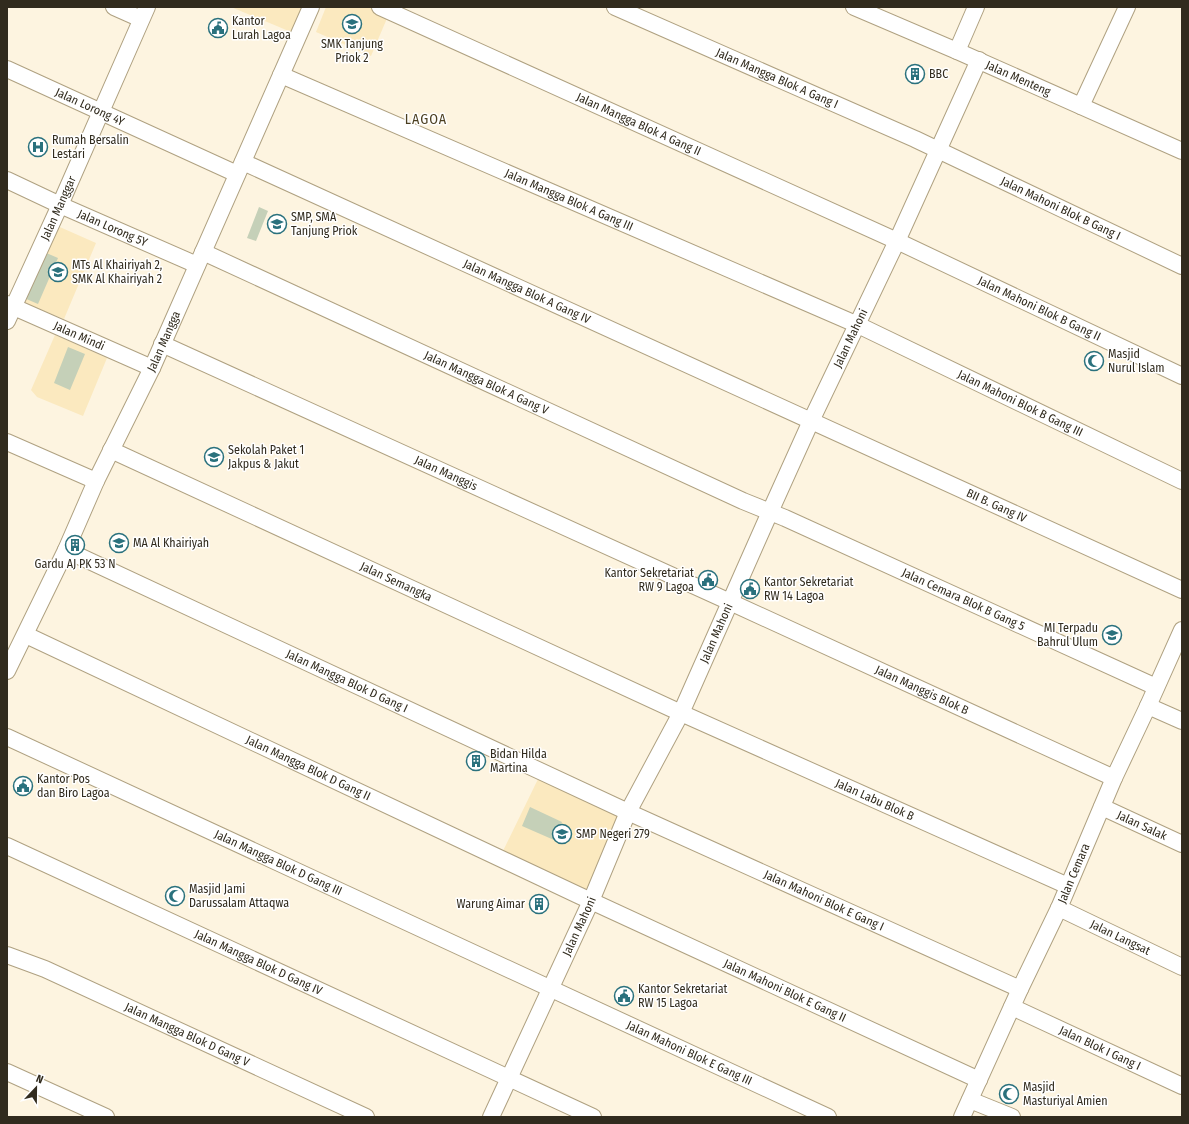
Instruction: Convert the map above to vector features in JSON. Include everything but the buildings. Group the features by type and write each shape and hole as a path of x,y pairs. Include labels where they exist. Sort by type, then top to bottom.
{"street":[{"path":"114,7 144,13"},
{"name":"Jalan Mangga","path":"7,671 26,635 66,550 96,481 152,368 311,7"},
{"name":"Jalan Mangga Blok A Gang II","path":"380,7 898,241"},
{"name":"Jalan Mangga Blok A Gang I","path":"615,7 939,150"},
{"name":"Jalan Menteng","path":"854,7 979,60 1182,151"},
{"path":"957,51 976,7"},
{"path":"1081,106 1127,7"},
{"name":"Jalan Manggar","path":"9,311 60,205 144,13"},
{"name":"Jalan Mahoni","path":"491,1117 591,901 628,812 681,713 811,422 898,241 979,60"},
{"name":"Jalan Lorong 4Y","path":"7,69 100,112 240,168"},
{"name":"Jalan Mangga Blok A Gang III","path":"281,75 858,325"},
{"name":"Jalan Mahoni Blok B Gang I","path":"939,150 1182,266"},
{"name":"Jalan Mangga Blok A Gang IV","path":"240,168 811,422"},
{"name":"Jalan Lorong 5Y","path":"7,180 60,205 200,259"},
{"name":"Jalan Mahoni Blok B Gang II","path":"898,241 1182,376"},
{"name":"Jalan Mangga Blok A Gang V","path":"200,259 770,512"},
{"name":"Jalan Mindi","path":"9,311 152,368"},
{"name":"Jalan Mahoni Blok B Gang III","path":"858,325 1182,481"},
{"name":"Jalan Manggis","path":"162,344 730,602"},
{"name":"BII B. Gang IV","path":"811,422 1182,590"},
{"path":"7,442 96,481"},
{"name":"Jalan Semangka","path":"111,450 681,713"},
{"name":"Jalan Cemara Blok B Gang 5","path":"770,512 1156,687"},
{"name":"Jalan Mangga Blok D Gang I","path":"66,550 628,812"},
{"name":"Jalan Manggis Blok B","path":"730,602 1114,778"},
{"name":"Jalan Cemara","path":"962,1117 979,1080 1016,1009 1020,989 1059,908 1114,778 1182,630"},
{"name":"Jalan Mangga Blok D Gang II","path":"26,635 591,901"},
{"path":"1148,706 1182,720"},
{"name":"Jalan Labu Blok B","path":"681,713 1068,886"},
{"name":"Jalan Mangga Blok D Gang III","path":"7,737 550,988"},
{"name":"Jalan Salak","path":"1102,807 1182,844"},
{"name":"Jalan Mahoni Blok E Gang I","path":"628,812 1020,989"},
{"name":"Jalan Mangga Blok D Gang IV","path":"7,846 593,1117"},
{"name":"Jalan Mahoni Blok E Gang II","path":"591,901 979,1080"},
{"name":"Jalan Langsat","path":"1059,908 1182,967"},
{"name":"Jalan Mangga Blok D Gang V","path":"7,955 45,969 366,1117"},
{"name":"Jalan Mahoni Blok E Gang III","path":"550,988 828,1117"},
{"name":"Jalan Blok I Gang I","path":"1016,1009 1182,1086"},
{"path":"7,1072 106,1117"},
{"path":"970,1100 986,1105 1012,1117"}],"shaded area":[{"path":"231,7 302,7 291,32"},
{"name":"SMK Tanjung Priok 2","path":"326,7 368,7 388,16 371,56 316,32"},
{"name":"MTs Al Khairiyah 2, SMK Al Khairiyah 2","path":"53,224 96,243 64,319 19,301"},
{"path":"55,335 107,358 83,416 37,397 31,390"},
{"name":"SMP Negeri 279","path":"539,777 623,816 586,890 502,853"}],"green space":[{"path":"259,207 268,211 256,241 247,238"},
{"path":"44,252 58,258 38,304 24,298"},
{"path":"68,347 85,354 70,390 54,383"},
{"path":"530,807 562,822 554,840 522,826"}],"place":[{"name":"SMK Tanjung Priok 2","path":"352,24"},
{"name":"Kantor Lurah Lagoa","path":"218,28"},
{"name":"BBC","path":"915,74"},
{"name":"Rumah Bersalin Lestari","path":"38,147"},
{"name":"SMP, SMA Tanjung Priok","path":"277,224"},
{"name":"MTs Al Khairiyah 2, SMK Al Khairiyah 2","path":"58,272"},
{"name":"Masjid Nurul Islam","path":"1094,361"},
{"name":"Sekolah Paket 1 Jakpus & Jakut","path":"214,457"},
{"name":"MA Al Khairiyah","path":"119,543"},
{"name":"Gardu AJ PK 53 N","path":"75,545"},
{"name":"Kantor Sekretariat RW 9 Lagoa","path":"708,580"},
{"name":"Kantor Sekretariat RW 14 Lagoa","path":"750,589"},
{"name":"MI Terpadu Bahrul Ulum","path":"1112,635"},
{"name":"Bidan Hilda Martina","path":"476,761"},
{"name":"Kantor Pos dan Biro Lagoa","path":"23,786"},
{"name":"SMP Negeri 279","path":"562,834"},
{"name":"Masjid Jami Darussalam Attaqwa","path":"175,896"},
{"name":"Warung Aimar","path":"539,904"},
{"name":"Kantor Sekretariat RW 15 Lagoa","path":"624,996"},
{"name":"Masjid Masturiyal Amien","path":"1009,1094"}],"district":[{"name":"LAGOA","path":"426,119"}]}
